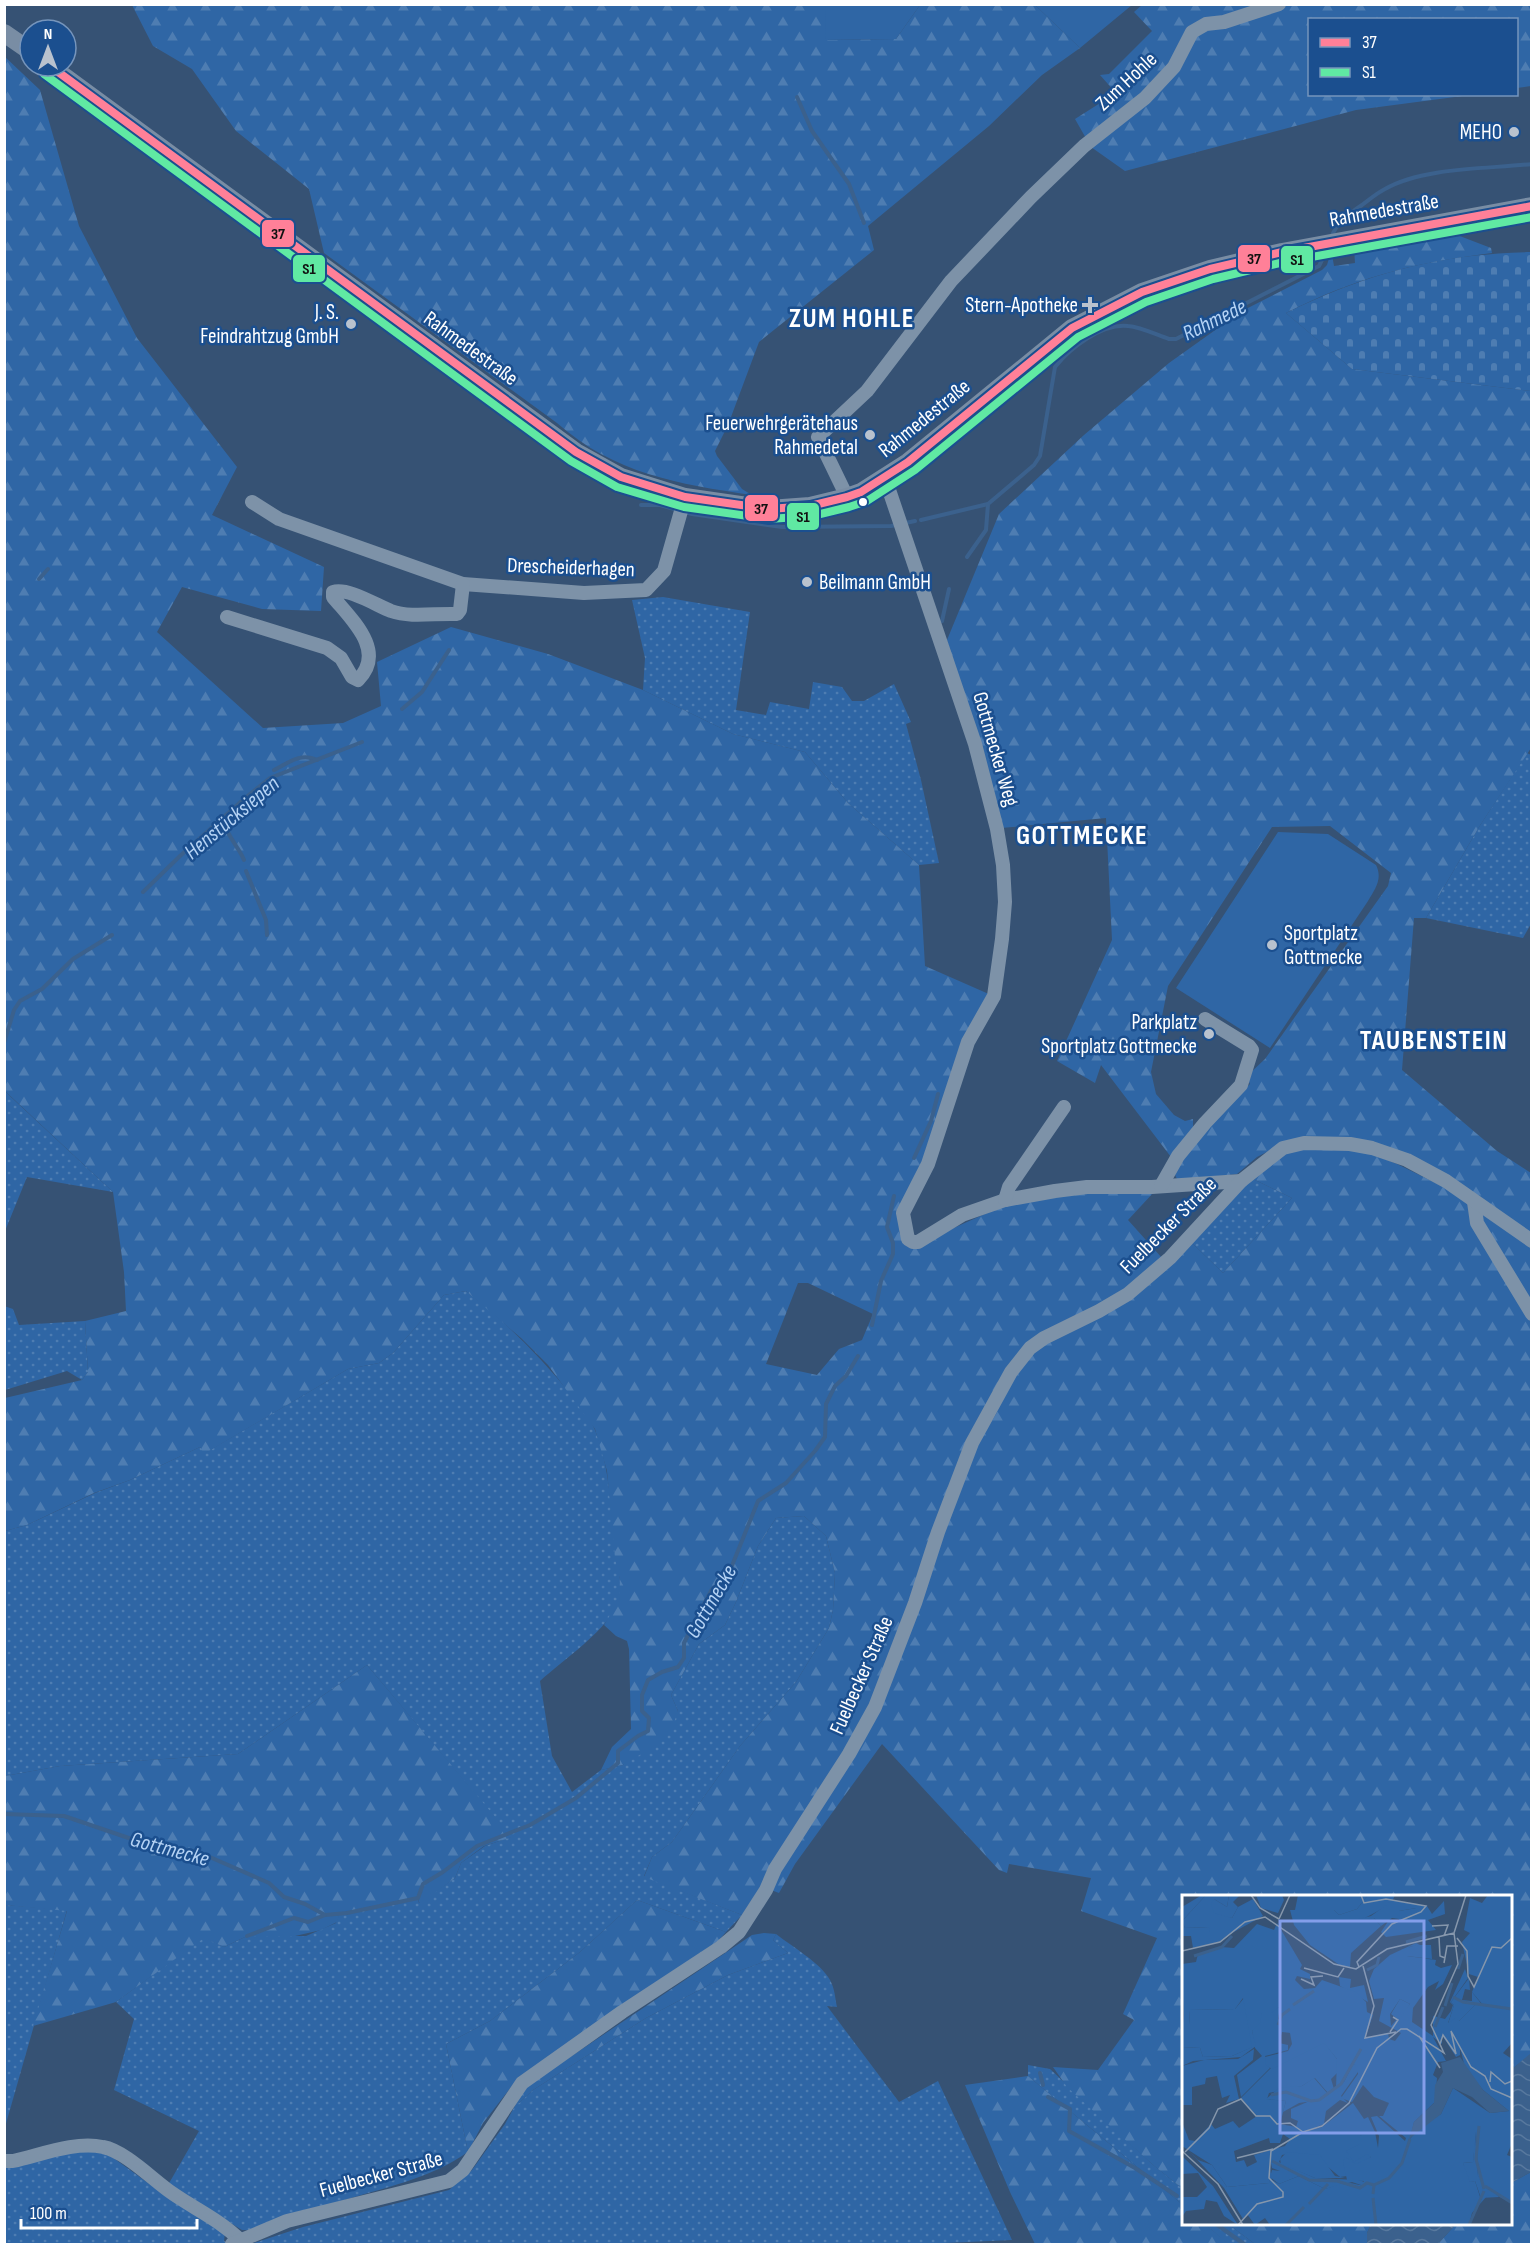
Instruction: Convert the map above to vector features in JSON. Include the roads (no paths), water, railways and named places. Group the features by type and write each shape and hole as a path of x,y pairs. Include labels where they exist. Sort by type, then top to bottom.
{"main road":[{"path":"4,33 18,43"},
{"name":"Rahmedestraße","path":"66,78 576,452 682,508 769,509 810,506 861,492 908,462 1072,328 1142,292 1210,269 1330,242 1532,206"}],"street":[{"name":"Zum Hohle","path":"847,497 818,437 867,391 951,281 1031,197 1084,146 1145,98 1174,67 1191,32 1206,24 1224,22 1270,9 1279,4"},
{"name":"Gottmecker Weg","path":"885,478 975,744 997,828 1003,865 1005,902 994,996 968,1042 928,1164 903,1213 908,1239 918,1242 962,1215 1005,1200 1087,1187 1161,1186 1241,1181"},
{"name":"Drescheiderhagen","path":"252,502 279,519 463,584 584,593 646,590 664,571 682,508"},
{"path":"227,617 327,648 341,658 352,678 358,680 365,673 369,659 366,643 360,628 333,597 333,592 347,592 394,612 410,615 457,614 460,610 463,584"},
{"path":"1161,1186 1178,1156 1241,1085 1252,1050 1250,1046 1204,1019"},
{"path":"1005,1200 1009,1187 1064,1107"},
{"name":"Fuelbecker Straße","path":"236,2242 287,2221 449,2181 468,2164 522,2083 622,2012 721,1947 739,1932 766,1890 775,1869 849,1754 875,1707 972,1443 1011,1372 1030,1348 1044,1338 1099,1311 1136,1286 1170,1258 1241,1181 1283,1148 1304,1143 1350,1144 1372,1148 1407,1160 1446,1181 1532,1241"},
{"path":"1474,1202 1478,1223 1532,1314"},
{"path":"4,2161 13,2162 71,2147 102,2146 108,2148 174,2194 230,2229 236,2242"}],"water":[{"path":"1531,2053 1531,2172 1512,2182 1512,2069"},
{"path":"1371,2225 1455,2225 1438,2244 1367,2244 1367,2233"}],"waterway":[{"path":"797,97 812,131 849,184 864,223"},
{"name":"Rahmede","path":"1331,238 1336,228 1348,215 1379,192 1400,182 1456,170 1532,164"},
{"name":"Rahmede","path":"921,520 988,504 1034,465 1040,456 1055,367 1087,338 1108,328 1128,326 1144,329 1169,339 1176,339 1319,266 1327,250"},
{"name":"Gottmecke","path":"967,557 986,530 988,504"},
{"name":"Rahmede","path":"641,505 660,505 692,514 782,527 891,526 915,521"},
{"path":"39,579 48,569"},
{"name":"Gottmecke","path":"942,621 949,589"},
{"name":"Henstücksiepen","path":"402,709 422,692 449,650"},
{"name":"Henstücksiepen","path":"143,892 180,856 270,778 362,742"},
{"path":"274,770 300,758 317,760"},
{"path":"225,818 226,829 244,860"},
{"path":"246,871 266,920 267,935"},
{"name":"Henstücksiepen","path":"4,1043 14,1010 20,1001 42,989 73,959 112,935"},
{"name":"Gottmecke","path":"914,1158 931,1121 938,1094"},
{"name":"Gottmecke","path":"872,1325 881,1281 893,1254 893,1243 887,1227 894,1196"},
{"name":"Gottmecke","path":"4,1814 64,1816 161,1849 196,1851 269,1883 284,1897 305,1904 325,1915 347,1913 418,1898 423,1884 477,1846 530,1825 576,1798 618,1763 618,1751 648,1731 649,1718 642,1711 642,1695 648,1680 678,1667 684,1658 684,1643 712,1589 727,1578 758,1501 786,1483 825,1437 826,1404 835,1386 846,1376 858,1356"},
{"name":"Gottmecke","path":"247,1936 294,1918 308,1922 325,1915"},
{"path":"1040,2073 1043,2085"},
{"path":"1048,2097 1070,2109 1069,2131 1135,2168 1177,2196"},
{"path":"1217,2225 1244,2244"}],"place":[{"name":"MEHO","path":"1514,132"},
{"name":"Stern-Apotheke","path":"1090,305"},
{"name":"J. S. Feindrahtzug GmbH","path":"351,324"},
{"name":"Feuerwehrgerätehaus Rahmedetal","path":"870,435"},
{"name":"Beilmann GmbH","path":"807,582"},
{"name":"Sportplatz Gottmecke","path":"1272,945"},
{"name":"Parkplatz Sportplatz Gottmecke","path":"1209,1034"}],"district":[{"name":"ZUM HOHLE","path":"852,318"},
{"name":"GOTTMECKE","path":"1082,835"},
{"name":"TAUBENSTEIN","path":"1434,1040"}]}
